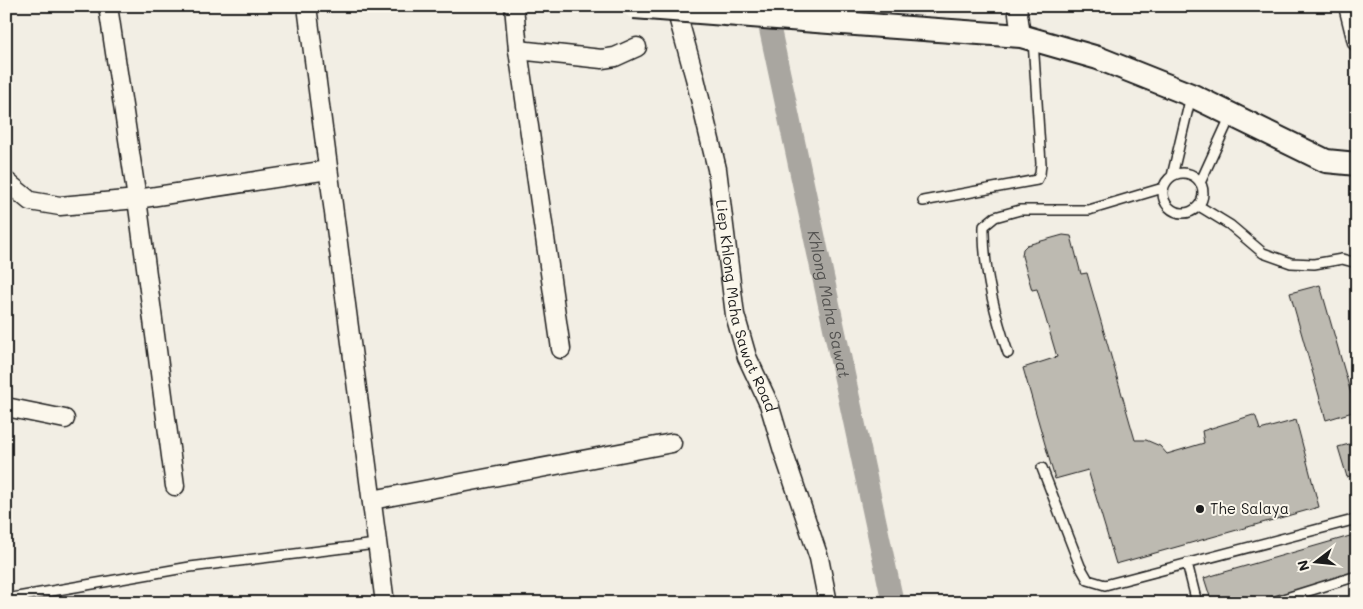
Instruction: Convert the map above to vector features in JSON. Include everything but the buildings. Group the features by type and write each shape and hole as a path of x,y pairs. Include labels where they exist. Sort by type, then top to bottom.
{"street":[{"path":"108,6 137,199 175,486"},
{"path":"306,6 385,603"},
{"path":"514,6 518,50 561,349"},
{"name":"Liep Khlong Maha Sawat Road","path":"674,6 695,78 718,169 735,315 747,356 769,404 782,451 819,558 828,603"},
{"path":"1017,6 1027,38"},
{"path":"1348,6 1357,42"},
{"path":"630,7 1027,38 1098,58 1191,95 1326,161 1357,164"},
{"path":"518,50 602,59 615,57 637,47"},
{"path":"6,181 30,201 60,206 137,199 328,170"},
{"path":"6,408 65,419"},
{"path":"372,500 672,443"}],"lane":[{"path":"924,201 1037,180 1041,164 1027,38"},
{"path":"1172,176 1191,95"},
{"path":"1200,183 1231,114"},
{"path":"1180,173 1188,174 1195,177 1200,183 1203,190 1202,198 1199,206 1193,211 1186,214 1177,213 1165,204 1162,196 1163,188 1166,181 1172,176 1180,173"},
{"path":"1008,353 998,325 983,245 984,226 995,217 1020,210 1089,210 1163,188"},
{"path":"1199,206 1230,225 1263,253 1291,263 1314,264 1342,258 1357,263"},
{"path":"1042,468 1080,566 1088,580 1104,585 1186,562 1357,519"},
{"path":"6,599 190,567 376,544"},
{"path":"1186,562 1197,603"},
{"path":"1270,603 1357,576"}],"waterway":[{"name":"Khlong Maha Sawat","path":"765,6 893,603"}],"place":[{"name":"The Salaya","path":"1200,509"}]}
